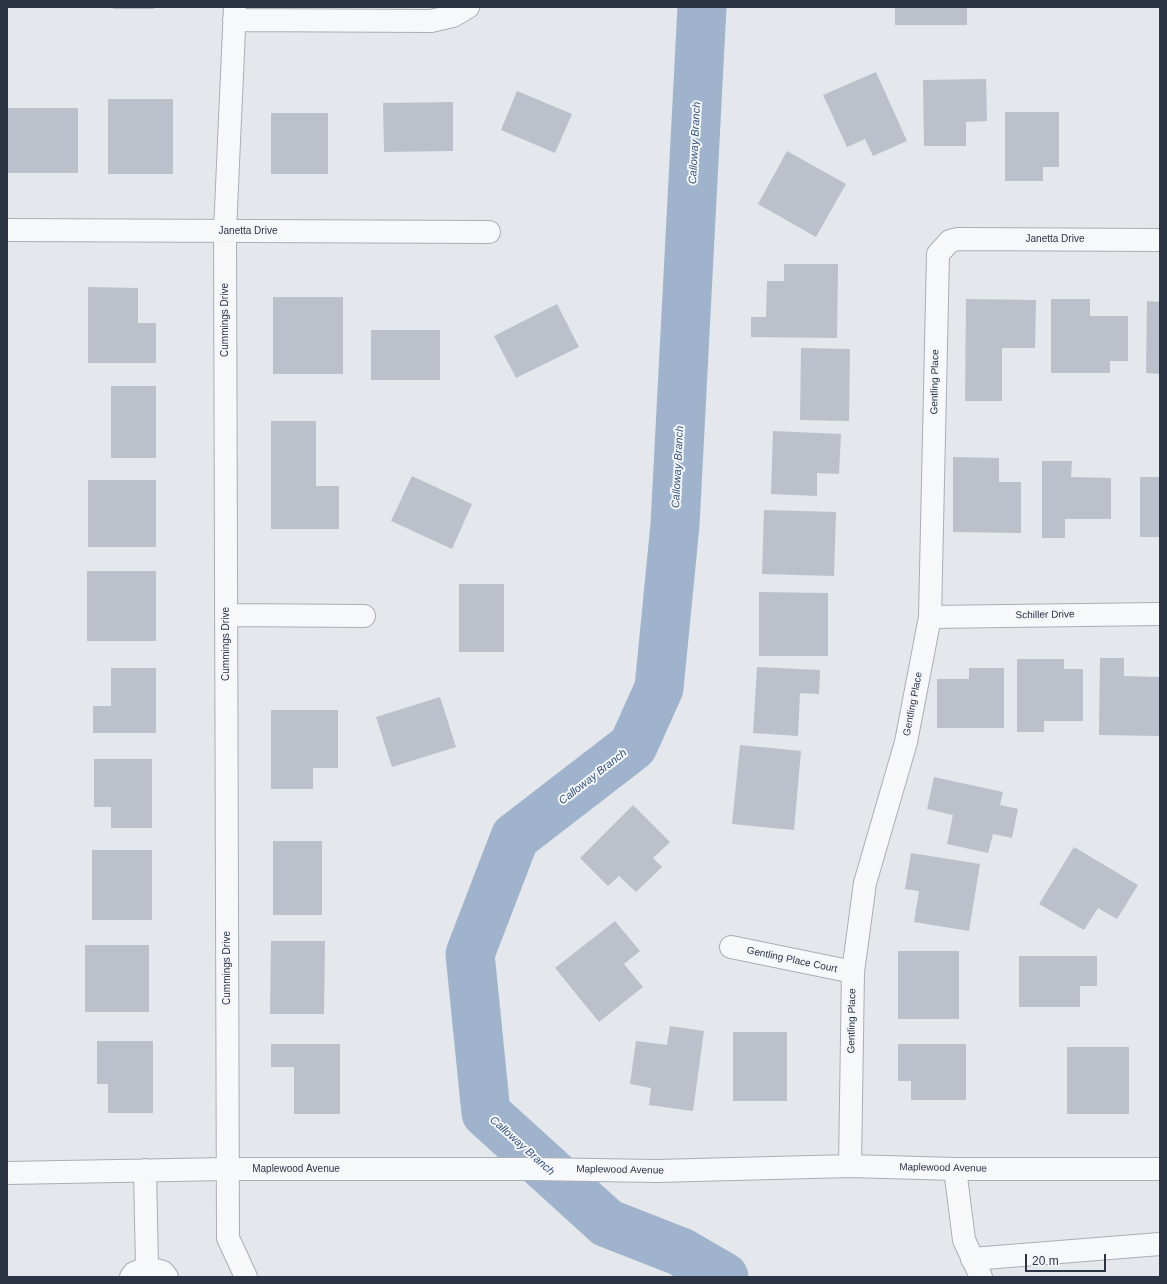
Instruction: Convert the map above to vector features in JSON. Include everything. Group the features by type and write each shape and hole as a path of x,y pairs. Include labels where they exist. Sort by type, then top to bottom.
{"street":[{"path":"234,13 431,21 453,16 468,7"},
{"name":"Cummings Drive","path":"234,13 225,231 228,1238 246,1277"},
{"name":"Janetta Drive","path":"7,230 489,232"},
{"name":"Janetta Drive","path":"950,242 958,239 1160,240"},
{"name":"Gentling Place","path":"850,1166 853,972 865,883 906,742 930,617 938,254 950,242"},
{"name":"Schiller Drive","path":"930,617 1160,614"},
{"path":"226,615 364,616"},
{"name":"Gentling Place Court","path":"731,947 853,972"},
{"name":"Maplewood Avenue","path":"7,1173 228,1169 657,1171 850,1166 955,1169 1160,1169"},
{"path":"955,1169 964,1240 977,1268 1160,1244"},
{"path":"145,1170 139,1272 163,1272 167,1277"}],"building":[{"path":"113,7 154,7 154,9 113,9"},
{"path":"895,7 967,7 967,25 895,25"},
{"path":"876,72 907,141 873,156 865,139 847,147 823,95"},
{"path":"986,79 987,121 966,122 966,146 924,146 923,80"},
{"path":"517,91 572,114 555,153 501,130"},
{"path":"108,99 173,99 173,174 108,174"},
{"path":"453,102 453,151 384,152 383,103"},
{"path":"8,108 78,108 78,173 8,173"},
{"path":"1005,112 1059,112 1059,167 1043,167 1043,181 1005,181"},
{"path":"271,113 328,113 328,174 271,174"},
{"path":"787,151 846,184 816,237 758,204"},
{"path":"784,264 838,264 837,338 751,337 751,317 766,317 767,281 784,281"},
{"path":"88,287 138,288 138,323 156,323 156,363 88,363"},
{"path":"273,297 343,297 343,374 273,374"},
{"path":"966,299 1036,300 1035,348 1002,348 1002,401 965,401"},
{"path":"1051,299 1090,299 1090,316 1128,316 1128,361 1110,361 1110,373 1051,373"},
{"path":"1147,301 1160,302 1160,374 1146,373"},
{"path":"557,304 579,347 516,378 494,336"},
{"path":"371,330 440,330 440,380 371,380"},
{"path":"801,348 850,349 849,421 800,420"},
{"path":"111,386 156,386 156,458 111,458"},
{"path":"271,421 316,421 316,486 339,486 339,529 271,529"},
{"path":"773,431 841,434 839,474 817,473 817,496 771,494"},
{"path":"953,457 999,458 999,482 1021,482 1021,533 953,532"},
{"path":"1042,461 1072,461 1071,477 1111,478 1111,519 1065,519 1065,538 1042,538"},
{"path":"412,476 472,504 452,549 391,521"},
{"path":"1140,477 1160,477 1160,537 1140,537"},
{"path":"88,480 156,480 156,547 88,547"},
{"path":"764,510 836,512 834,576 762,574"},
{"path":"87,571 156,571 156,641 87,641"},
{"path":"459,584 504,584 504,652 459,652"},
{"path":"759,592 828,593 828,656 759,656"},
{"path":"1100,658 1124,658 1124,676 1160,677 1160,736 1099,735"},
{"path":"1017,659 1064,659 1064,669 1083,669 1083,721 1044,721 1044,732 1017,732"},
{"path":"757,667 820,670 819,694 800,693 798,736 753,733"},
{"path":"111,668 156,668 156,733 93,733 93,706 111,706"},
{"path":"969,668 1004,668 1004,728 937,728 937,679 969,679"},
{"path":"440,697 456,747 392,767 376,717"},
{"path":"271,710 338,710 338,768 313,768 313,789 271,789"},
{"path":"740,745 801,751 794,830 732,824"},
{"path":"94,759 152,759 152,828 111,828 111,807 94,807"},
{"path":"934,777 1003,792 1000,805 1018,809 1012,838 993,834 988,853 947,844 953,815 927,809"},
{"path":"633,805 670,842 653,858 662,867 636,892 619,876 608,886 580,858"},
{"path":"273,841 322,841 322,915 273,915"},
{"path":"1074,847 1138,885 1117,919 1098,908 1084,930 1039,904"},
{"path":"92,850 152,850 152,920 92,920"},
{"path":"911,853 980,864 969,931 914,922 919,891 905,889"},
{"path":"615,921 640,951 624,964 643,987 599,1022 555,968"},
{"path":"271,941 325,941 324,1014 270,1014"},
{"path":"85,945 149,945 149,1012 85,1012"},
{"path":"898,951 959,951 959,1019 898,1019"},
{"path":"1019,956 1097,956 1097,986 1080,986 1080,1007 1019,1007"},
{"path":"670,1026 704,1031 693,1111 649,1105 651,1088 630,1084 636,1041 667,1045"},
{"path":"733,1032 787,1032 787,1101 733,1101"},
{"path":"97,1041 153,1041 153,1113 108,1113 108,1084 97,1084"},
{"path":"271,1044 340,1044 340,1114 294,1114 294,1067 271,1067"},
{"path":"898,1044 966,1044 966,1100 911,1100 911,1081 898,1081"},
{"path":"1067,1047 1129,1047 1129,1114 1067,1114"}],"waterway":[{"name":"Calloway Branch","path":"702,7 675,525 659,688 633,746 515,837 470,954 486,1113 607,1223 681,1252 724,1277"}]}
